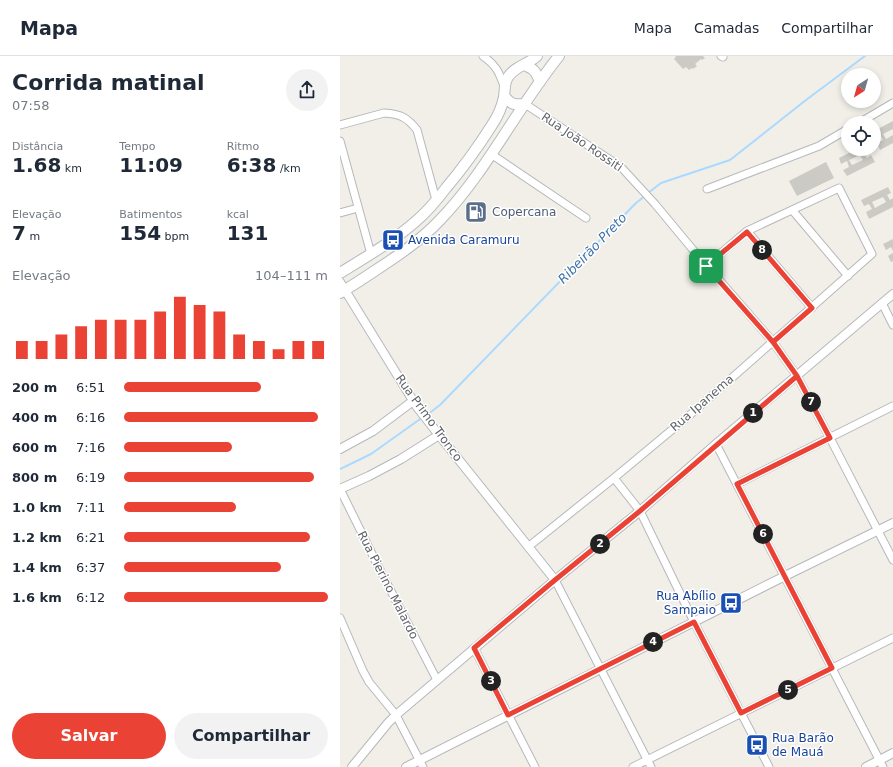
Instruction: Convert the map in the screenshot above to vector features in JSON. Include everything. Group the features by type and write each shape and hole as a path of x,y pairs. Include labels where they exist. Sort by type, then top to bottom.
{"main road":[{"path":"340,272 393,240 416,221 436,200 466,163 492,125 500,111 508,76 513,71 533,60 537,56"},
{"path":"342,289 416,243 441,219 459,198 491,154 559,56"},
{"path":"524,65 533,68 536,71 540,82"},
{"path":"504,92 510,103 517,105 525,104"}],"street":[{"path":"483,56 494,64 498,70 504,92"},
{"path":"870,116 893,103"},
{"name":"Rua João Rossiti","path":"525,104 621,167 636,182 706,266 773,342 797,376 893,560"},
{"path":"340,125 384,113 392,113 403,116 411,122 416,130 436,200"},
{"path":"707,189 819,146 841,133"},
{"path":"340,141 371,254"},
{"path":"491,154 586,218"},
{"name":"Rua Ipanema","path":"528,547 691,414 872,254 839,188 793,211"},
{"path":"340,213 358,208"},
{"path":"706,266 747,232 793,211 848,276"},
{"path":"747,232 812,308"},
{"name":"Rua Primo Tronco","path":"342,289 415,404 555,580"},
{"path":"352,767 396,715 555,580 640,511 716,444 893,294"},
{"path":"882,303 893,325"},
{"path":"340,449 373,431 415,404"},
{"path":"737,484 893,406"},
{"path":"340,489 401,459 439,435"},
{"path":"716,444 882,764"},
{"path":"614,478 640,511 694,622 769,767"},
{"name":"Rua Pierino Malardo","path":"340,489 437,680"},
{"path":"406,767 421,764 508,715 893,523"},
{"path":"555,580 652,767"},
{"path":"340,618 369,682 396,715 421,764"},
{"path":"633,767 893,638"},
{"path":"474,648 535,767"},
{"path":"866,767 882,764 893,753"}],"building":[{"path":"675,56 703,56 705,58 702,60 701,59 695,64 697,66 693,69 692,68 689,70 686,67 683,69 674,59 676,57"},
{"path":"893,121 893,129 883,134 886,139 893,135 893,143 881,149 881,141 883,140 881,137 881,127"},
{"path":"843,156 858,156 849,160 852,165 863,160 861,156 866,156 867,158 872,156 875,162 847,176 843,170 849,167 847,161 841,164 839,158"},
{"path":"826,162 834,178 797,196 789,181"},
{"path":"888,187 891,193 887,195 890,200 893,198 893,207 869,219 866,212 872,209 869,204 864,206 861,200","holes":["883,197 886,202 875,208 872,202"]},
{"path":"893,239 893,251 891,247 886,250 883,244"},
{"path":"893,253 893,261 891,262 888,256"}],"waterway":[{"name":"Ribeirão Preto","path":"648,193 661,183 730,160 865,56"},
{"name":"Ribeirão Preto","path":"427,415 440,405 636,203 645,196"},
{"name":"Ribeirão Preto","path":"340,469 371,454 423,417"}],"place":[{"name":"Copercana","path":"476,212"},
{"name":"Avenida Caramuru","path":"393,240"},
{"name":"Rua Abílio Sampaio","path":"731,603"},
{"name":"Rua Barão de Mauá","path":"757,745"}],"route":[{"path":"706,266 747,232 812,308 773,342 797,376 830,438 737,484 832,668 741,713 694,622 508,715 474,648 640,511 716,444 797,376 773,342 706,266"}]}
